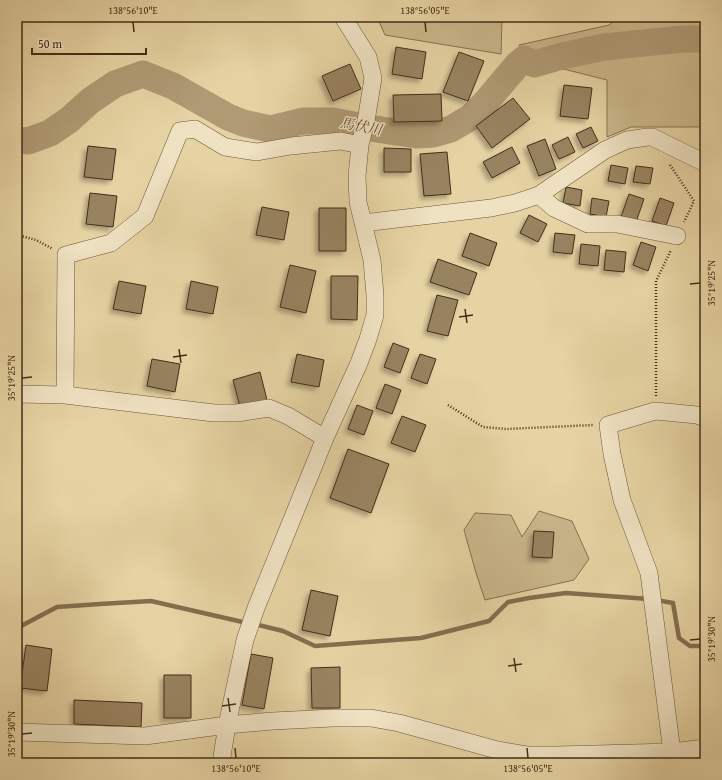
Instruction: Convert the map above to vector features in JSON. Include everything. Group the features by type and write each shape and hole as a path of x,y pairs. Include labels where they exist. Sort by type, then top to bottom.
{"street":[{"path":"220,763 245,640 256,608 325,438 359,363 368,339 374,315 375,294 372,260 358,202 357,176 361,142 373,78 368,57 343,17"},
{"path":"65,395 66,255 111,243 145,216 180,131 195,129 225,147 257,152 292,146 341,141 361,142"},
{"path":"363,223 491,208 515,203 539,195 605,150 627,140 652,137 705,163"},
{"path":"539,195 554,208 588,224 617,224 677,236"},
{"path":"17,394 65,395 214,413 237,413 270,408 288,416 325,438"},
{"path":"673,757 649,573 622,500 612,454 608,425 655,412 698,415 705,418"},
{"path":"17,732 145,736 227,725 273,721 371,718 399,723 498,750 527,755 557,755 570,759 673,757 705,748"}],"path":[{"path":"655,412 656,282 694,201 669,163"},
{"path":"17,235 36,240 66,255"},
{"path":"448,405 483,427 506,429 608,425"}],"shaded area":[{"path":"377,17 502,17 501,54 385,35"},
{"path":"620,17 705,17 705,127 631,127 607,137 607,80 524,59 519,45 609,25"},
{"path":"539,511 572,521 589,559 574,580 485,600 464,530 475,513 511,515 522,537"}],"building":[{"path":"396,47 426,52 422,79 392,74"},
{"path":"459,52 484,61 468,101 443,92"},
{"path":"350,64 361,89 333,101 322,76"},
{"path":"564,85 592,88 588,119 560,116"},
{"path":"441,94 442,121 394,122 393,95"},
{"path":"513,98 530,119 492,148 476,126"},
{"path":"591,127 598,141 583,148 576,134"},
{"path":"568,137 575,152 559,159 552,145"},
{"path":"545,139 556,169 539,176 527,146"},
{"path":"88,146 116,149 112,180 84,177"},
{"path":"512,147 520,163 492,178 483,162"},
{"path":"384,148 411,149 411,172 384,172"},
{"path":"447,152 451,194 424,196 420,154"},
{"path":"611,165 628,168 625,184 608,181"},
{"path":"636,166 653,168 650,184 633,182"},
{"path":"566,187 582,190 580,206 563,203"},
{"path":"90,193 117,196 113,227 86,224"},
{"path":"629,194 644,199 636,222 621,217"},
{"path":"592,198 609,201 606,217 590,214"},
{"path":"660,198 674,203 666,226 652,221"},
{"path":"262,207 289,212 284,240 256,235"},
{"path":"319,208 346,208 346,251 319,251"},
{"path":"529,215 547,224 538,242 520,233"},
{"path":"470,233 497,243 489,266 462,256"},
{"path":"555,233 575,235 572,254 553,252"},
{"path":"641,242 656,247 648,271 633,265"},
{"path":"581,244 600,246 598,266 579,264"},
{"path":"606,250 626,252 624,272 604,270"},
{"path":"438,259 477,273 469,295 430,282"},
{"path":"290,265 316,271 306,313 280,307"},
{"path":"331,276 358,276 357,320 331,319"},
{"path":"119,281 146,286 141,314 113,309"},
{"path":"191,281 218,287 213,314 186,309"},
{"path":"437,295 458,300 448,336 427,331"},
{"path":"393,343 409,349 400,373 384,367"},
{"path":"297,354 324,360 319,387 291,382"},
{"path":"420,354 436,359 427,384 411,378"},
{"path":"152,359 180,364 175,392 147,386"},
{"path":"260,372 267,400 240,407 233,380"},
{"path":"385,384 401,390 392,414 376,408"},
{"path":"357,405 373,411 364,435 348,429"},
{"path":"402,416 426,425 415,452 391,443"},
{"path":"348,449 389,464 371,513 330,498"},
{"path":"534,531 554,532 552,558 532,557"},
{"path":"311,590 338,596 330,636 302,630"},
{"path":"26,645 52,649 47,691 20,688"},
{"path":"251,654 273,658 264,709 242,705"},
{"path":"340,667 340,708 312,708 311,668"},
{"path":"164,675 191,675 191,718 164,718"},
{"path":"74,700 142,703 141,727 74,724"}],"waterway":[{"name":"馬伏川","path":"17,140 28,141 50,133 69,120 90,101 115,84 143,74 173,86 228,117 243,123 270,129 303,121 333,121 416,135 433,134 451,129 471,117 524,59 534,64 604,47 683,39 705,39"},
{"path":"254,624 283,631 315,646 421,638 489,621 508,602 529,598 566,593 649,599"},
{"path":"656,600 673,603 679,638 690,646 705,646"},
{"path":"17,633 21,626 57,607 151,601 247,623"}]}
